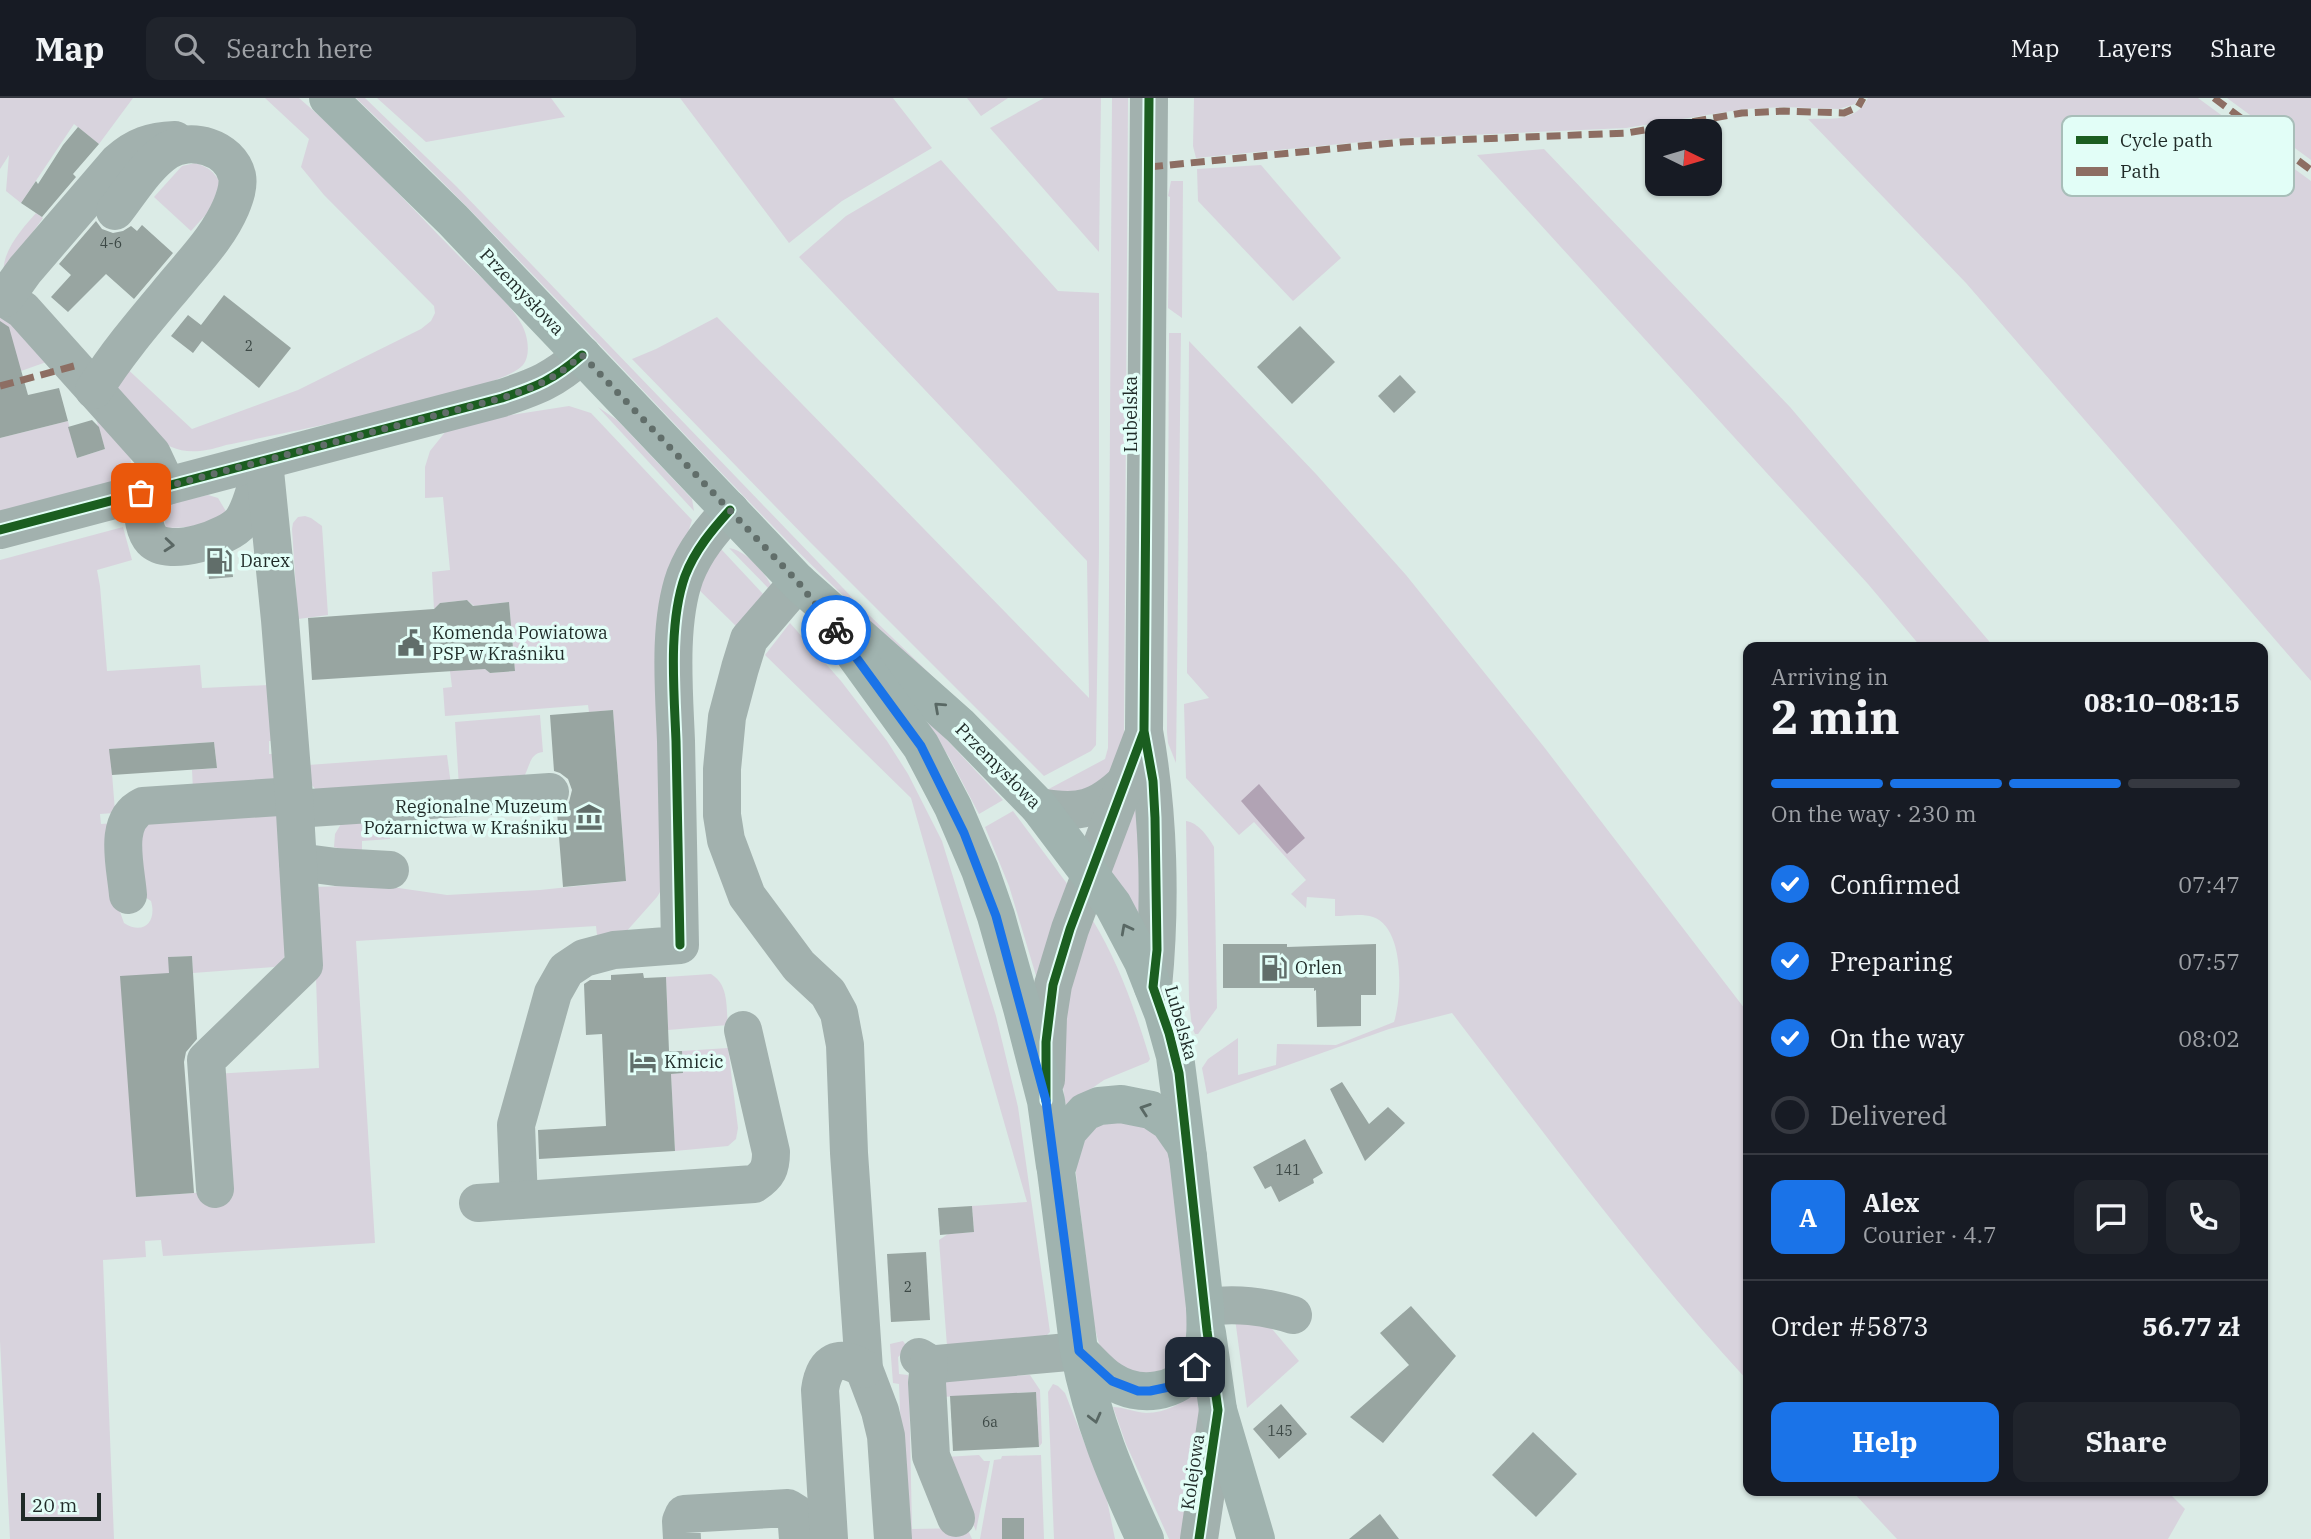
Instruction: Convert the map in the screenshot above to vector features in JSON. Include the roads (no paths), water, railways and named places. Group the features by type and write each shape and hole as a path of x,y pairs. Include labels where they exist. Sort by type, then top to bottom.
{"main road":[{"name":"Przemysłowa","path":"328,98 453,220 798,582 960,726 1040,807 1092,876 1127,929 1153,987"},
{"name":"Przemysłowa","path":"798,582 910,730 953,807 996,916 1046,1101"},
{"name":"Lubelska","path":"1153,987 1179,1073 1206,1319"},
{"name":"Lubelska","path":"1046,1101 1079,1351"},
{"path":"1056,1171 1063,1144 1077,1119 1085,1112 1110,1104 1136,1105 1161,1115 1179,1133 1188,1157"},
{"path":"1079,1351 1112,1381 1138,1391 1159,1390 1185,1378 1195,1367 1206,1319"},
{"path":"1206,1319 1218,1410 1256,1539"},
{"path":"1079,1351 1097,1428 1145,1539"}],"street":[{"name":"Lubelska","path":"1149,98 1144,731 1153,781 1155,818 1157,950 1153,987"},
{"path":"9,301 25,270 129,152 145,144 160,141 194,143 221,154 231,164 237,175 237,189 230,208 207,247 115,357 94,390"},
{"path":"115,211 168,150 194,143"},
{"path":"9,301 62,267"},
{"path":"9,301 152,454 154,489 147,533 155,543 164,547 179,547 229,534 244,519 264,461"},
{"path":"0,530 525,390 560,374 582,355"},
{"path":"215,1189 206,1060 304,965 295,802 264,461"},
{"path":"519,1200 516,1125 552,993 566,970 584,958 614,950 680,945 674,690 679,602 692,560 709,533 730,510"},
{"path":"798,582 749,639 727,717 722,769 722,815 726,840 747,896 799,966 828,993 839,1013 845,1045 849,1153 864,1369 886,1436 893,1539"},
{"name":"Lubelska","path":"1046,1101 1046,1042 1053,985 1070,929 1144,731"},
{"path":"1040,807 1072,810 1100,804 1126,782"},
{"path":"128,895 124,832 126,821 133,811 143,806 550,792"},
{"path":"298,862 390,870"},
{"path":"478,1203 754,1185 765,1177 771,1166 771,1152 743,1030"},
{"path":"1206,1319 1242,1304 1263,1306 1293,1315"},
{"path":"956,1518 930,1456 928,1383 924,1360 1035,1357 1079,1351"},
{"path":"829,1539 820,1390 822,1374 828,1366 838,1361 852,1361 864,1369"},
{"name":"Kolejowa","path":"1199,1539 1218,1410"},
{"path":"1119,1483 1130,1539"},
{"path":"682,1539 681,1521 684,1514 788,1508 796,1513 798,1539"}],"place":[{"name":"Darex","path":"219,561"},
{"name":"Komenda Powiatowa PSP w Kraśniku","path":"411,643"},
{"name":"Regionalne Muzeum Pożarnictwa w Kraśniku","path":"589,817"},
{"name":"Orlen","path":"1274,968"},
{"name":"Kmicic","path":"643,1062"}]}
